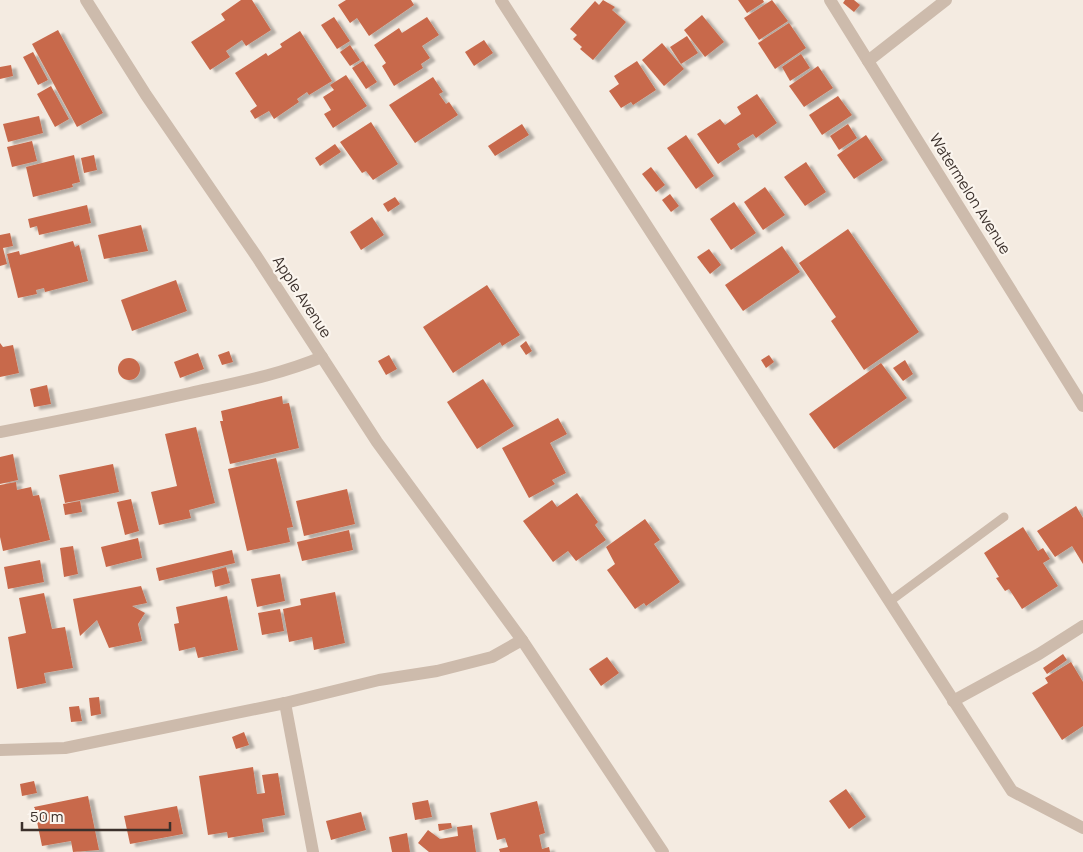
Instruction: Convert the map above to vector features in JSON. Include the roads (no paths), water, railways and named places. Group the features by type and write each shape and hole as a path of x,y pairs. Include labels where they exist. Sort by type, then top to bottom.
{"street":[{"name":"Apple Avenue","path":"86,0 146,96 257,257 378,442 496,607 522,640 663,852"},
{"path":"501,0 1012,791 1083,828"},
{"name":"Watermelon Avenue","path":"830,0 1083,406"},
{"path":"868,61 946,0"},
{"path":"0,432 109,411 262,377 292,370 322,357"},
{"path":"953,701 1039,654 1083,626"},
{"path":"0,750 65,748 285,703 379,680 437,670 492,657 522,640"},
{"path":"285,703 313,852"}],"lane":[{"path":"890,602 1004,517"}]}
